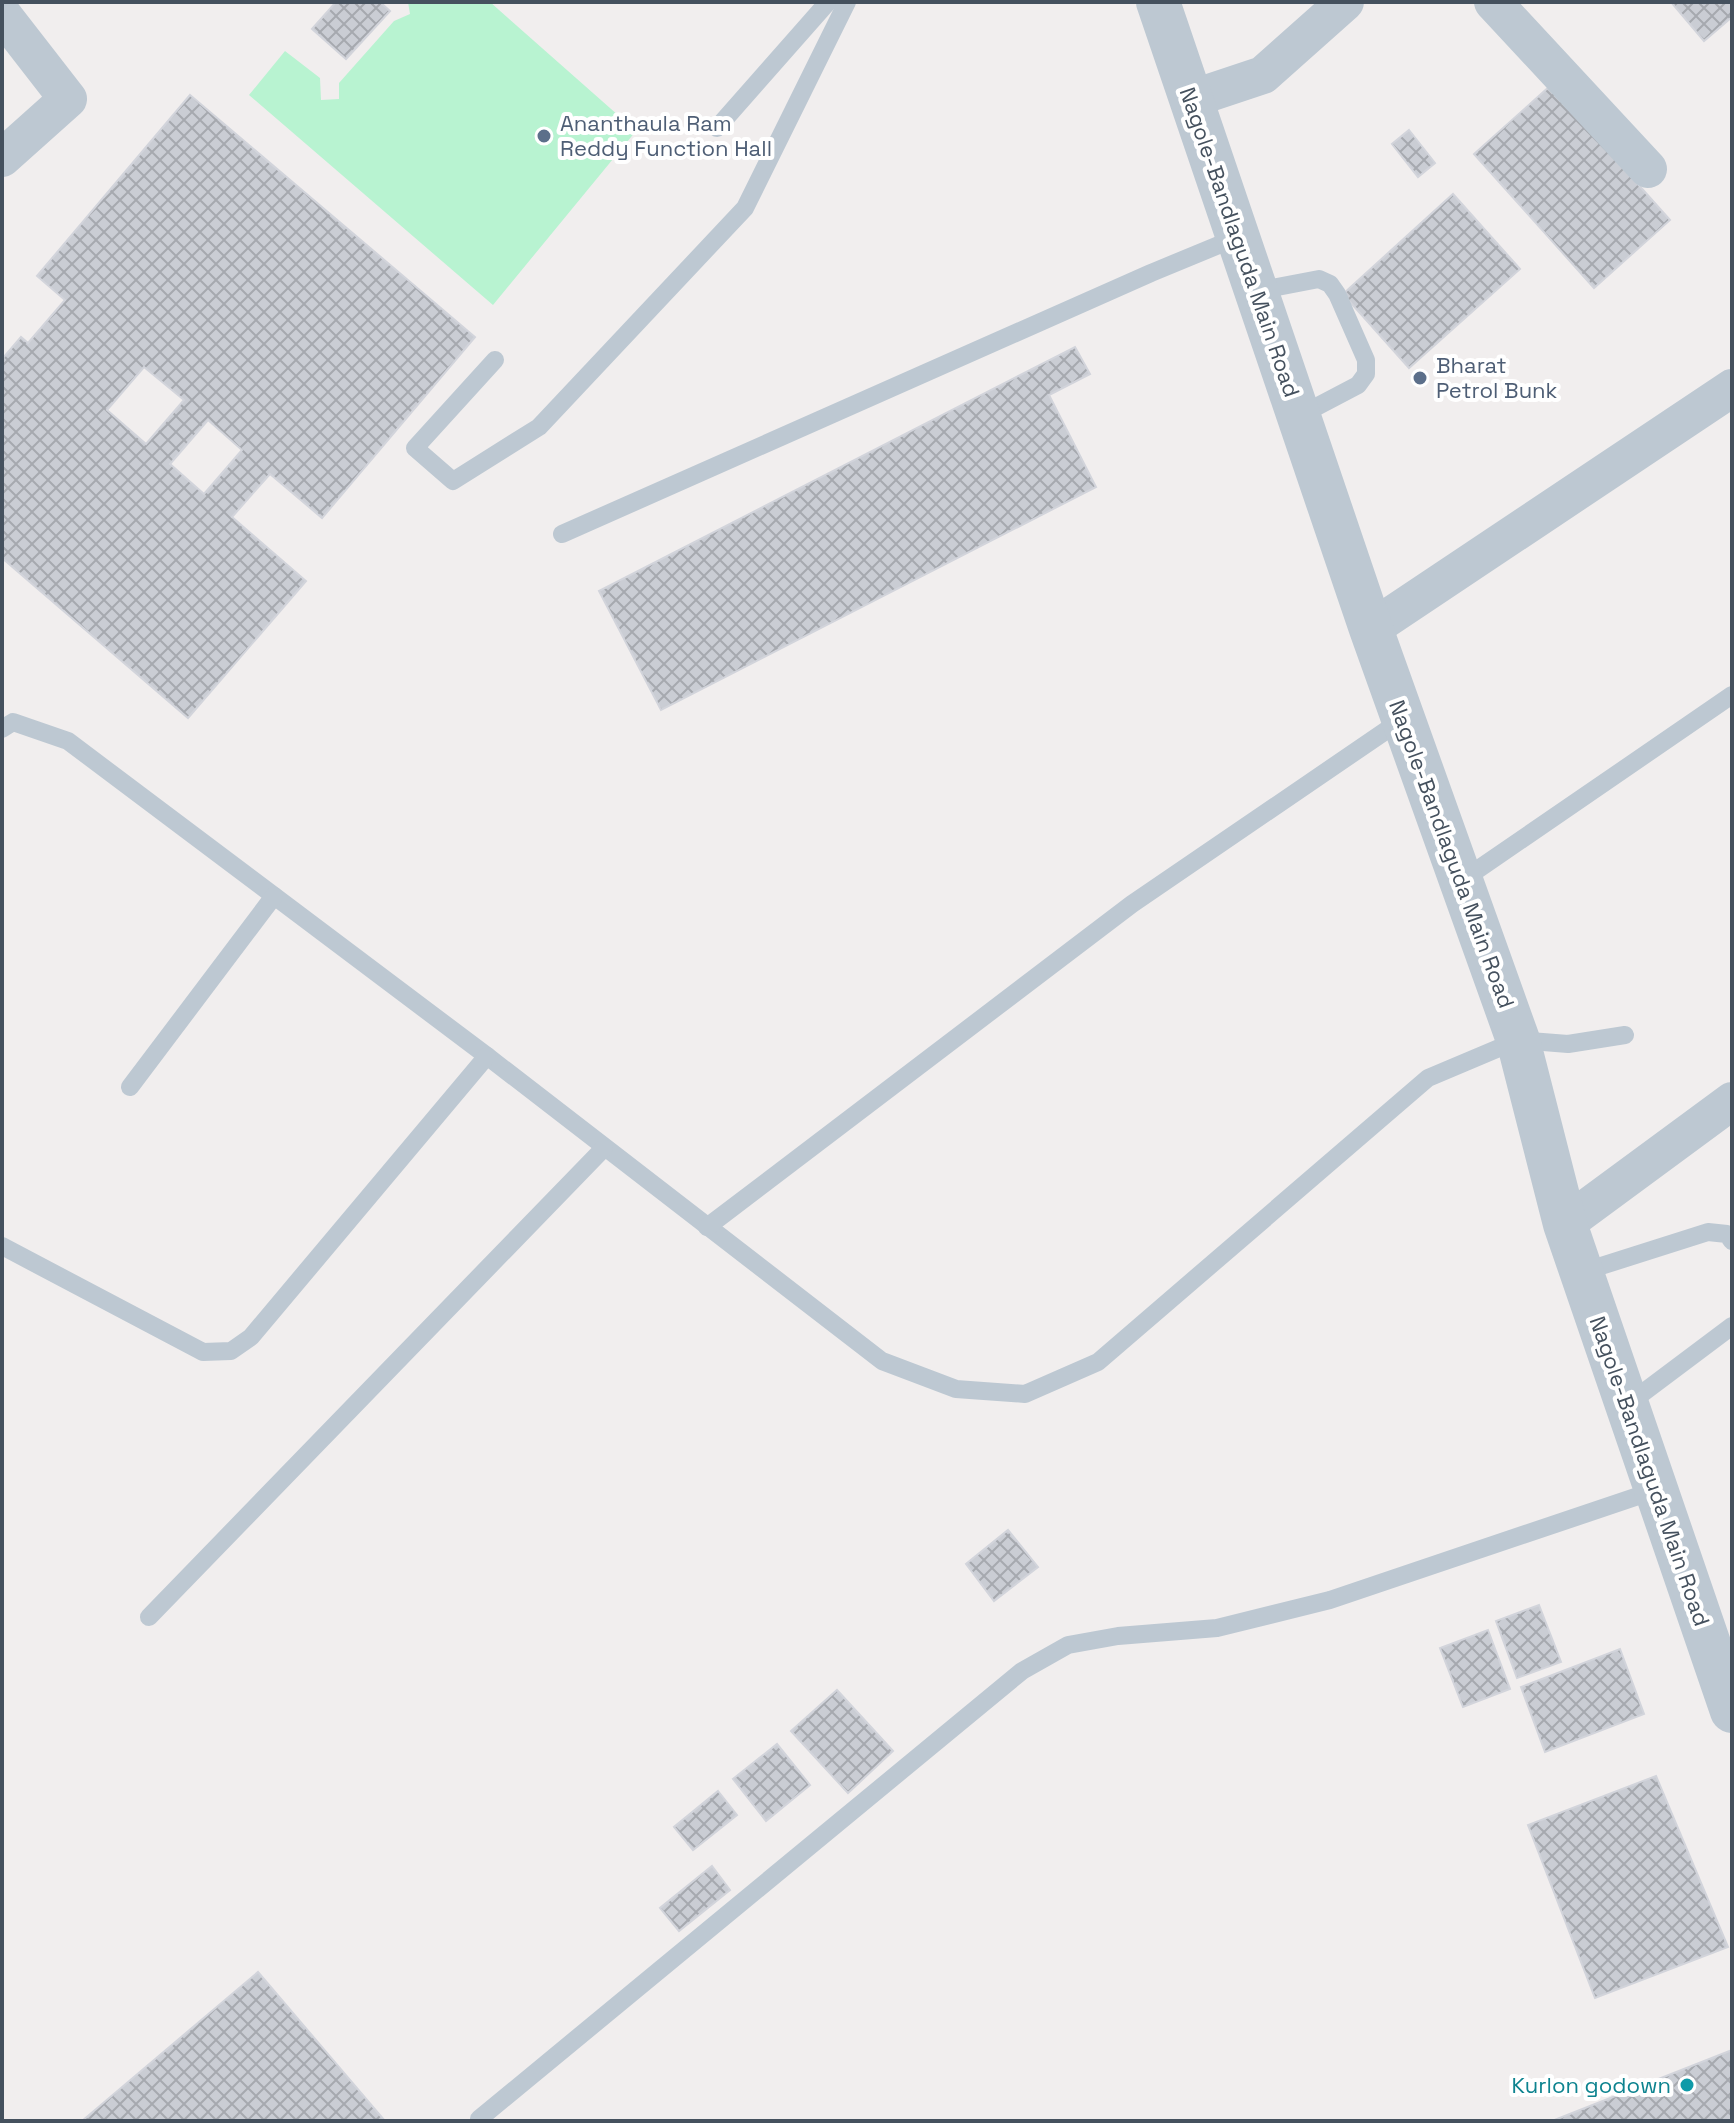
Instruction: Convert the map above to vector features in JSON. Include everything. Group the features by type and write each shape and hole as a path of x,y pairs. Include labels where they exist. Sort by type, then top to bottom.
{"street":[{"name":"Nagole-Bandlaguda Main Road","path":"1158,2 1371,629 1518,1040 1565,1224 1732,1711"},
{"path":"1191,99 1263,75 1345,2"},
{"path":"1493,2 1648,169"},
{"path":"2,14 68,99 2,158"},
{"path":"1371,629 1732,388"},
{"path":"1565,1224 1732,1101"}],"lane":[{"path":"717,128 828,2"},
{"path":"495,360 415,448 453,481 539,427 745,208 847,2"},
{"path":"562,534 1238,237"},
{"path":"1256,291 1319,279 1330,284 1366,360 1366,374 1358,385 1299,416"},
{"path":"1461,881 1732,695"},
{"path":"707,1227 1132,904 1403,719"},
{"path":"2,729 13,722 68,741 487,1056 882,1361 956,1389 1025,1394 1098,1362 1428,1078 1518,1040 1568,1044 1625,1035"},
{"path":"130,1087 274,896"},
{"path":"2,1246 203,1352 231,1351 251,1337 487,1056"},
{"path":"149,1617 604,1148"},
{"path":"1582,1272 1708,1232 1727,1234 1732,1241"},
{"path":"1627,1405 1732,1326"},
{"path":"479,2119 1022,1671 1068,1645 1118,1636 1217,1628 1330,1600 1656,1490"}],"green space":[{"path":"408,2 490,2 636,131 493,305 249,95 285,51 320,78 321,100 339,99 339,83 394,21 410,14"}],"building":[{"path":"336,2 380,2 390,11 346,59 312,29"},
{"path":"1671,2 1732,2 1732,17 1704,41"},
{"path":"1550,86 1670,220 1594,288 1474,154"},
{"path":"190,95 475,337 322,518 270,474 232,517 306,581 188,718 2,558 2,359 21,337 28,343 65,300 37,276","holes":["144,367 184,400 146,444 107,410","208,420 242,450 204,494 170,464"]},
{"path":"1409,130 1435,163 1418,177 1392,144"},
{"path":"1453,194 1520,269 1409,368 1343,294"},
{"path":"1075,347 1090,374 1049,395 1096,487 661,710 599,591"},
{"path":"1008,1530 1038,1567 994,1601 966,1564"},
{"path":"1539,1605 1561,1662 1517,1678 1496,1621"},
{"path":"1488,1630 1510,1689 1463,1707 1440,1648"},
{"path":"1620,1649 1644,1714 1545,1752 1521,1687"},
{"path":"837,1690 893,1751 848,1793 791,1731"},
{"path":"777,1744 810,1785 766,1821 733,1779"},
{"path":"1656,1776 1728,1947 1595,1998 1528,1825"},
{"path":"718,1791 737,1815 693,1850 674,1827"},
{"path":"712,1866 730,1890 679,1931 660,1908"},
{"path":"258,1972 385,2121 82,2121"},
{"name":"Kurlon godown","path":"1732,2050 1732,2121 1552,2121"}],"place":[{"name":"Ananthaula Ram Reddy Function Hall","path":"544,136"},
{"name":"Bharat Petrol Bunk","path":"1420,378"},
{"name":"Kurlon godown","path":"1687,2085"}]}
